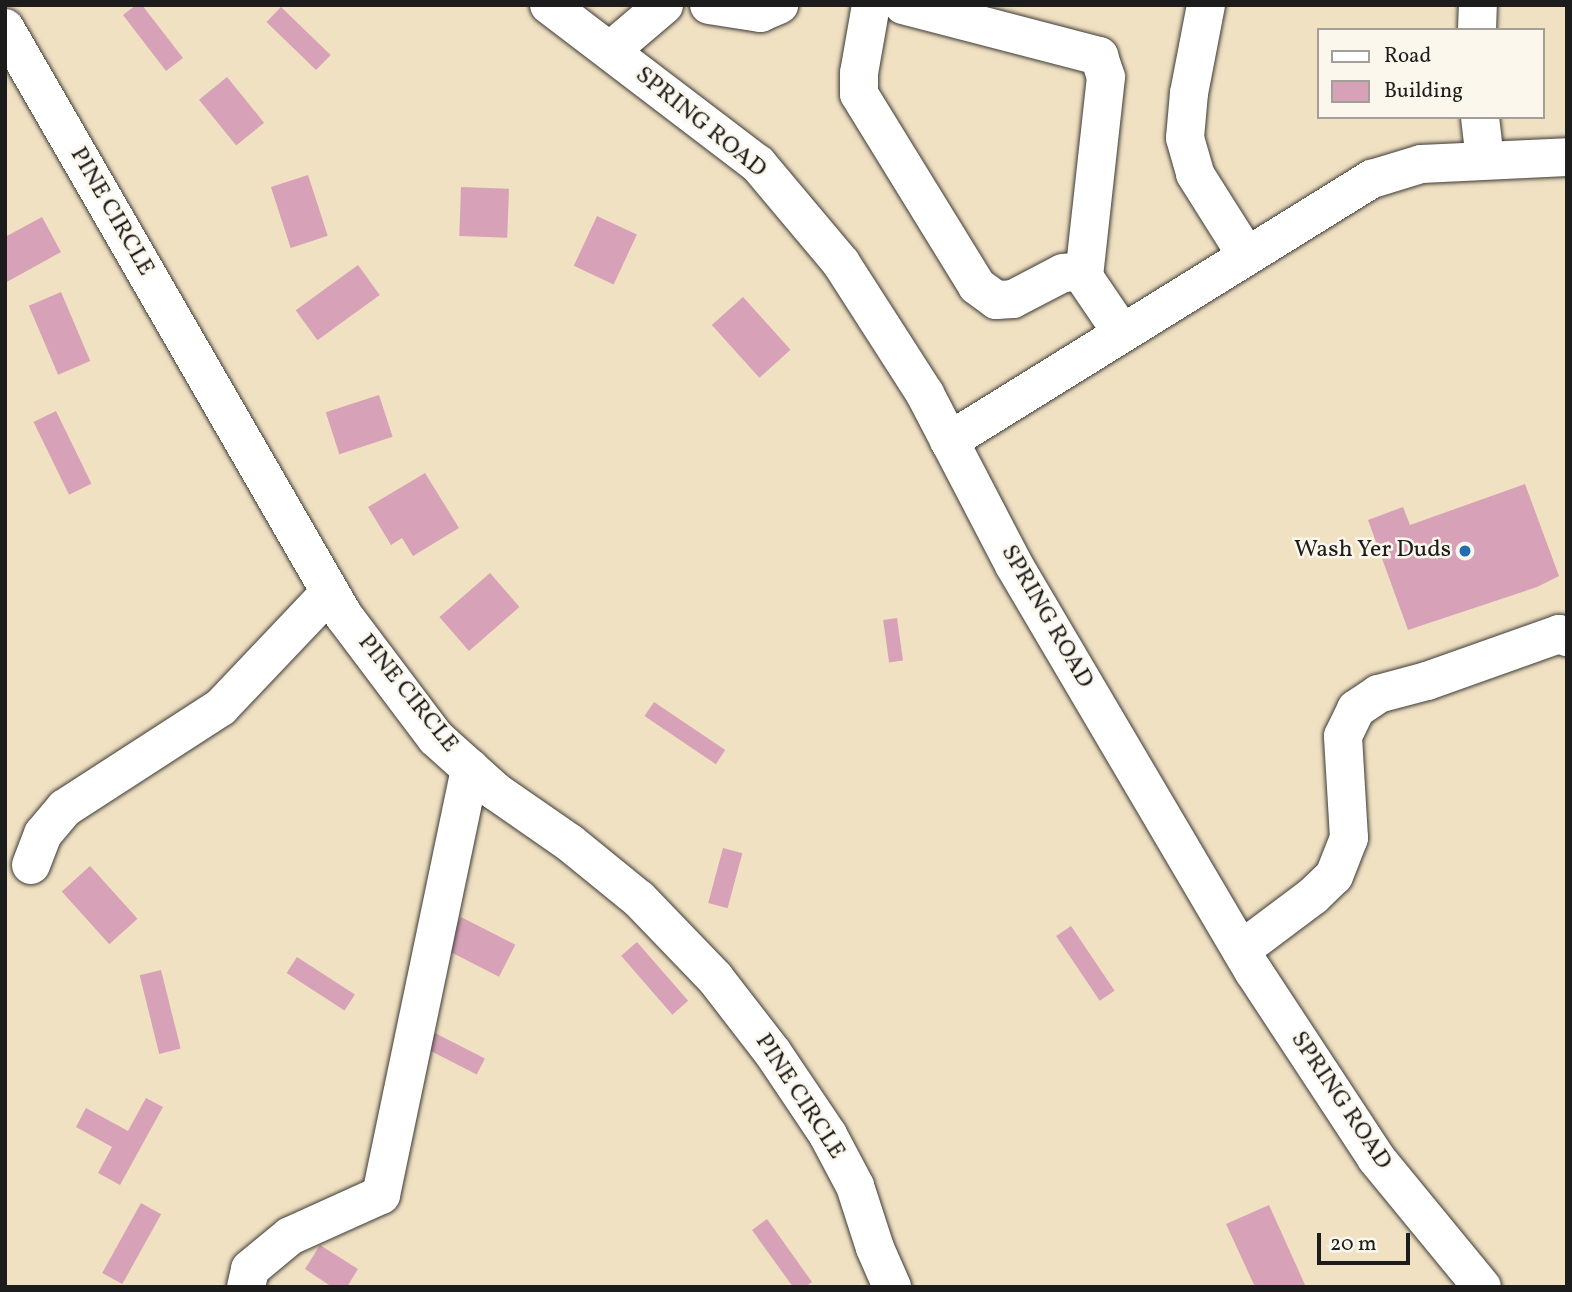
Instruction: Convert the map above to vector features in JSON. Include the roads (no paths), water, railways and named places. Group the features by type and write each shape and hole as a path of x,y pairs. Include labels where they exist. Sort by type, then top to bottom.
{"street":[{"name":"SPRING ROAD","path":"549,5 758,164 841,263 926,394 1014,565 1241,950 1376,1158 1482,1287"},
{"path":"610,51 664,5"},
{"path":"709,5 761,13 779,5"},
{"path":"871,5 859,73 859,94 977,286 996,300 1013,299 1063,273 1074,272 1084,277 1122,333"},
{"path":"903,5 1098,56 1106,77 1084,277"},
{"path":"1206,5 1189,93 1185,138 1195,174 1246,255"},
{"path":"1477,28 1478,5"},
{"name":"PINE CIRCLE","path":"5,27 344,616 436,738 495,791 570,843 639,899 715,978 773,1053 828,1136 855,1186 875,1248 892,1287"},
{"path":"1480,119 1485,160"},
{"path":"950,441 1372,179 1420,164 1567,157"},
{"path":"31,865 43,834 65,808 221,706 330,592"},
{"path":"1241,950 1313,896 1334,876 1349,838 1343,737 1356,709 1378,694 1427,681 1559,634 1567,637"},
{"path":"246,1287 250,1269 290,1236 381,1195 470,768"}],"place":[{"name":"Wash Yer Duds","path":"1465,551"}]}
